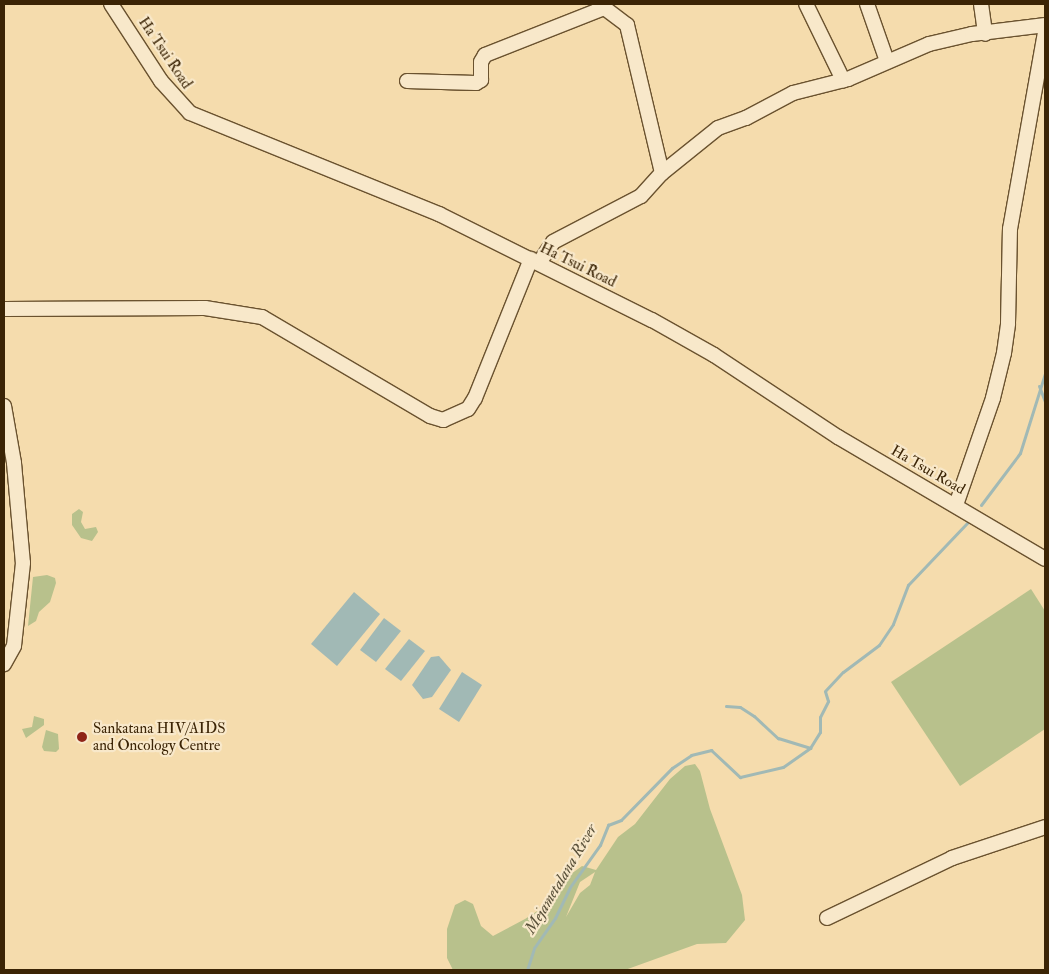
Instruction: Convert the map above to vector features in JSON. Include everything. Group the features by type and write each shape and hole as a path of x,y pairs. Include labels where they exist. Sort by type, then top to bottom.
{"street":[{"name":"Ha Tsui Road","path":"112,4 161,80 190,113 439,214 535,261 713,354 838,437 1045,559"},
{"path":"806,4 843,80"},
{"path":"867,4 887,61"},
{"path":"981,4 985,34"},
{"path":"407,81 476,83 482,80 481,62 485,55 601,6 627,25 662,173"},
{"path":"4,310 205,308 262,318 430,416 443,426 468,409 475,398 535,261 553,242 641,196 662,173 718,128 746,118 793,92 843,80 929,44 972,34 985,34 1045,25"},
{"path":"956,505 993,398 1004,353 1008,323 1010,229 1045,32"},
{"path":"4,322 7,316 19,309"},
{"path":"4,406 14,463 23,563 14,646 4,664"},
{"path":"827,918 952,858 1045,827"}],"green space":[{"path":"79,509 83,512 81,522 85,529 96,527 98,532 92,541 81,538 72,525 72,514"},
{"path":"47,575 55,578 56,583 50,602 39,612 36,621 28,626 33,577"},
{"path":"1031,589 1045,611 1045,729 960,786 891,682"},
{"path":"34,716 44,719 44,725 26,738 22,729 32,727"},
{"path":"46,730 58,734 59,749 56,752 44,751 42,747"},
{"path":"695,764 700,771 710,809 742,895 745,920 726,943 697,944 625,970 453,970 447,958 447,929 455,905 465,900 473,904 481,926 493,936 525,919 542,908 553,887 582,866 596,870 618,837 635,824 670,779 685,766","holes":["595,872 590,885 580,893 566,917 580,882"]}],"water":[{"path":"354,592 380,614 337,666 311,644"},
{"path":"384,618 401,631 376,662 360,650"},
{"path":"409,639 425,651 401,681 385,669"},
{"path":"439,656 451,670 432,697 423,699 412,685 431,657"},
{"path":"462,672 482,685 459,722 439,709"}],"waterway":[{"name":"Mejametalana River","path":"981,505 1020,453 1045,373"},
{"name":"Mejametalana River","path":"1039,386 1045,402"},
{"name":"Mejametalana River","path":"527,970 534,948 555,918 570,887 600,845 608,825 621,820 672,768 691,755 711,750 740,777 783,767 810,748 820,732 820,717 828,701 825,691 843,672 879,645 893,624 908,585 969,521"},
{"path":"726,706 740,707 754,716 778,738 810,748"}],"place":[{"name":"Sankatana HIV/AIDS and Oncology Centre","path":"82,737"}]}
